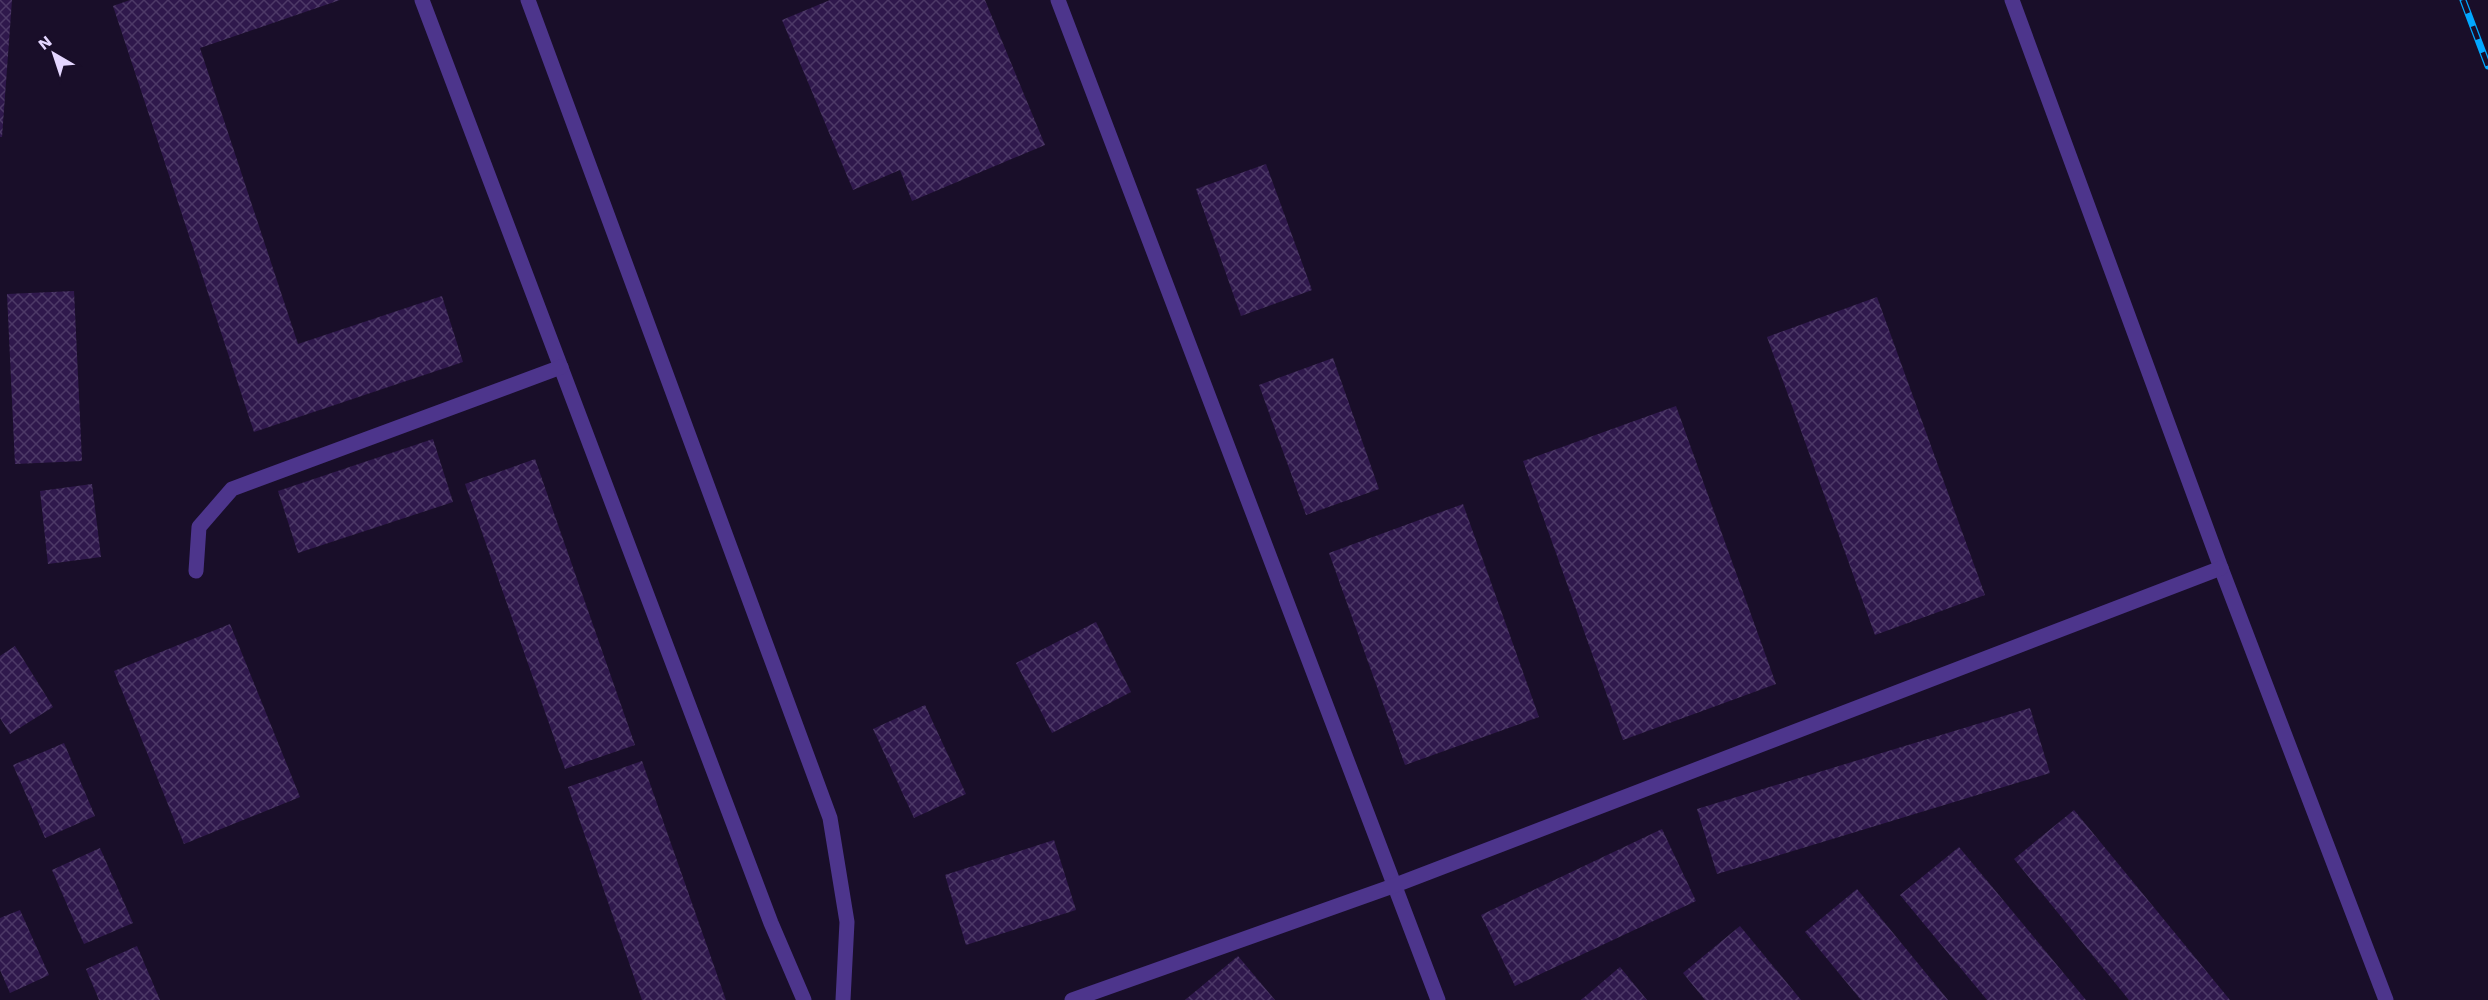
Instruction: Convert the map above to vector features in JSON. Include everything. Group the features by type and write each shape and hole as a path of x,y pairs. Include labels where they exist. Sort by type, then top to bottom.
{"lane":[{"path":"422,0 771,922 804,1000"},
{"path":"528,0 830,818 848,922 843,1000"},
{"path":"1058,0 1438,1000"},
{"path":"2012,0 2221,568 2386,1000"},
{"path":"196,572 199,527 232,489 561,367"},
{"path":"1072,1000 1393,886 2221,568"}],"building":[{"path":"0,0 12,0 2,137 0,137"},
{"path":"130,0 340,0 200,48 298,344 442,296 463,362 254,432 113,6"},
{"path":"830,0 985,0 1045,145 912,201 900,170 853,190 782,20"},
{"path":"1266,164 1312,290 1241,316 1196,189"},
{"path":"74,291 82,461 15,464 7,294"},
{"path":"1877,297 1985,595 1875,635 1767,337"},
{"path":"1333,358 1379,489 1306,515 1259,385"},
{"path":"1676,406 1776,684 1623,740 1523,461"},
{"path":"433,439 453,502 298,553 278,491"},
{"path":"535,459 635,745 565,769 465,484"},
{"path":"92,484 101,557 48,564 40,491"},
{"path":"1463,504 1539,717 1405,765 1329,553"},
{"path":"1096,622 1131,692 1052,733 1016,663"},
{"path":"230,624 300,797 184,844 114,671"},
{"path":"15,646 53,707 10,734 0,718 0,656"},
{"path":"925,705 966,794 914,818 873,729"},
{"path":"2030,708 2050,773 1717,874 1697,809"},
{"path":"64,743 95,816 45,838 13,765"},
{"path":"642,761 726,1000 642,1000 568,787"},
{"path":"2074,810 2230,1000 2129,1000 2014,859"},
{"path":"1662,829 1696,901 1515,986 1481,915"},
{"path":"1054,840 1076,910 966,945 945,875"},
{"path":"1959,847 2086,1000 1987,1000 1900,895"},
{"path":"100,848 133,923 84,944 52,870"},
{"path":"1857,889 1948,1000 1861,1000 1805,932"},
{"path":"20,910 49,975 10,993 0,970 0,918"},
{"path":"1740,926 1801,1000 1705,1000 1683,973"},
{"path":"137,946 160,1000 99,1000 86,969"},
{"path":"1238,956 1275,1000 1185,1000"},
{"path":"1620,967 1647,1000 1581,1000"}],"railway":[{"path":"2463,0 2488,66"}]}
